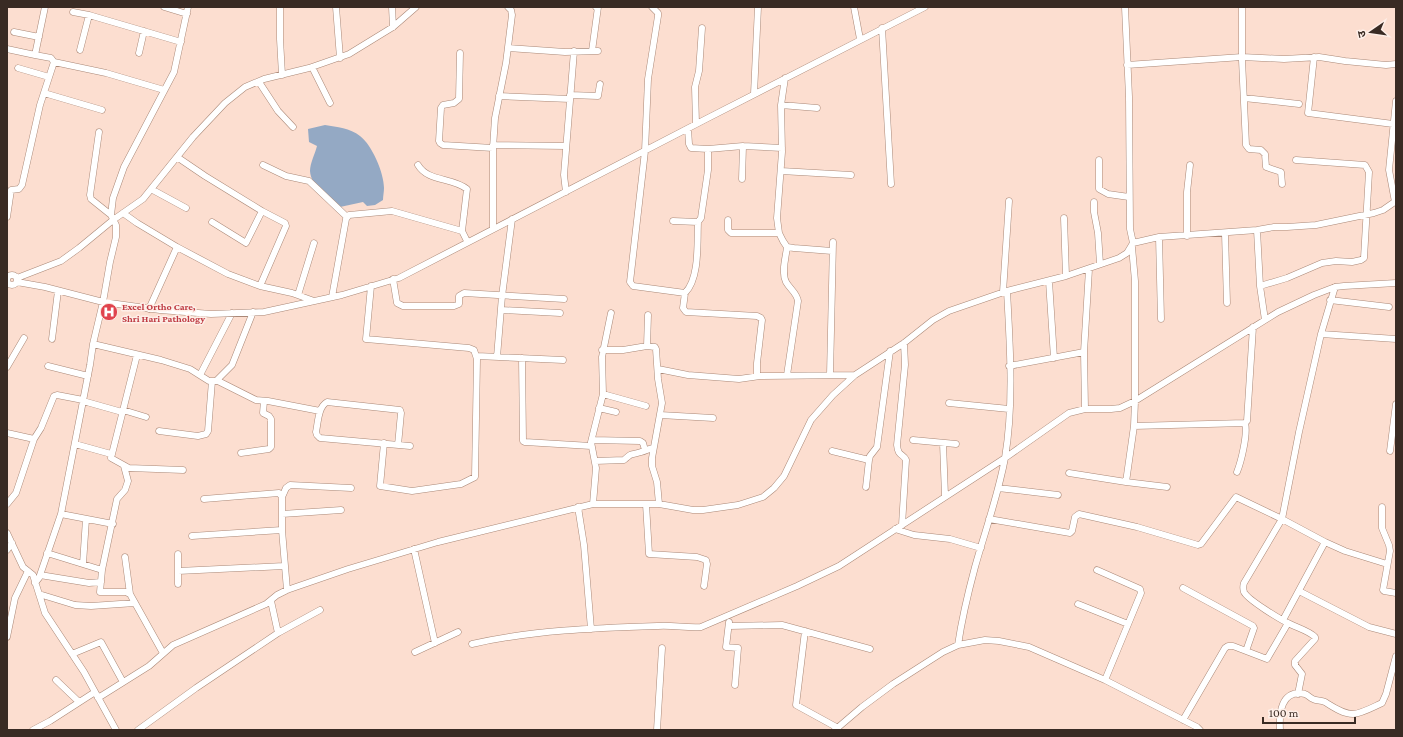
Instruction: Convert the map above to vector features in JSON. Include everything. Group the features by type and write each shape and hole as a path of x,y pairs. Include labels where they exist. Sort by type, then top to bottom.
{"street":[{"path":"35,55 45,7"},
{"path":"164,7 187,14"},
{"path":"112,217 113,198 124,168 174,72 188,7"},
{"path":"280,7 282,75"},
{"path":"336,7 340,58"},
{"path":"392,7 393,27"},
{"path":"7,280 10,284 13,284 17,280 60,260 79,248 112,217 123,213 143,199 193,137 225,103 245,88 259,82 312,67 349,54 393,27 416,7"},
{"path":"493,228 493,146 495,118 508,48 512,15 511,10 508,7"},
{"path":"508,48 595,51 598,7 596,7"},
{"path":"652,7 658,12 658,16 648,79 645,151 630,282 632,286 685,293"},
{"path":"754,94 758,7"},
{"path":"854,7 860,39"},
{"path":"1125,7 1130,229 1135,281 1134,426 1126,482"},
{"path":"1242,7 1242,57 1246,145 1249,150 1261,150 1265,154 1266,167 1281,172 1288,171"},
{"path":"17,280 103,302 149,309 211,314 264,312 332,298 393,279 566,192 860,39 923,8"},
{"path":"73,12 89,15 181,42"},
{"path":"80,50 89,15"},
{"path":"696,124 695,87 699,72 702,28"},
{"path":"882,28 891,184"},
{"path":"139,53 144,31"},
{"path":"14,32 39,38"},
{"path":"7,49 51,58 54,62 106,73 164,90"},
{"path":"566,192 564,175 574,51"},
{"path":"460,53 459,99 454,104 444,105 441,108 438,140 440,143 443,145 566,146"},
{"path":"1127,64 1242,57 1284,59 1314,57 1386,65 1396,64"},
{"path":"1314,57 1308,113 1393,124"},
{"path":"7,217 11,190 19,189 22,185 44,93 54,62"},
{"path":"312,67 330,103"},
{"path":"18,68 49,77"},
{"path":"785,78 782,105 781,172 777,218 779,233 787,247 784,275 788,284 796,294 798,301 787,375"},
{"path":"259,82 278,111 293,127"},
{"path":"500,96 598,96 600,84"},
{"path":"44,93 102,110"},
{"path":"1244,98 1299,104"},
{"path":"33,730 42,728 80,702 123,682 149,666 173,645 270,601 277,595 287,590 348,569 414,549 593,504 659,504 693,510 704,510 738,505 764,497 784,476 811,420 833,395 855,375 904,343 933,320 949,311 1005,292 1089,269 1119,258 1127,253 1132,245 1159,238 1257,230 1274,227 1287,228 1316,225 1382,210 1395,202 1389,170 1396,101"},
{"path":"782,105 816,108"},
{"path":"688,129 689,144 691,148 708,149 743,146 782,148"},
{"path":"36,583 61,514 93,344 116,237 116,225 112,217 91,199 90,195 99,132"},
{"path":"742,179 743,146"},
{"path":"708,149 708,170 701,218 698,222 696,264 690,288 685,293 683,308 686,312 757,316 761,318 757,376"},
{"path":"177,157 262,211 285,223 286,226 260,286"},
{"path":"1100,160 1099,189 1108,194 1130,197"},
{"path":"1260,286 1287,278 1322,263 1336,260 1352,262 1364,258 1369,172 1365,165 1296,160"},
{"path":"263,165 286,176 309,181 347,217"},
{"path":"418,165 422,171 427,174 459,184 467,189 462,231 467,242"},
{"path":"1187,236 1187,192 1190,165"},
{"path":"781,172 851,174"},
{"path":"1281,172 1282,184"},
{"path":"151,189 186,208"},
{"path":"958,645 961,621 990,519 1005,458 1009,409 1010,366 1005,292 1009,201"},
{"path":"1094,202 1100,264"},
{"path":"212,222 246,243 262,211"},
{"path":"347,217 392,211 462,231"},
{"path":"123,213 177,247 228,274 260,286 298,295 315,301"},
{"path":"332,298 347,217"},
{"path":"1064,218 1066,276"},
{"path":"498,357 502,296 512,219"},
{"path":"728,220 728,230 730,233 779,233"},
{"path":"673,221 698,222"},
{"path":"1257,230 1260,286 1265,320"},
{"path":"1225,233 1227,303"},
{"path":"1159,238 1161,319"},
{"path":"830,375 833,242"},
{"path":"298,295 314,243"},
{"path":"149,309 177,247"},
{"path":"787,247 832,251"},
{"path":"1084,409 1084,352 1089,269"},
{"path":"393,279 397,303 402,306 454,306 459,304 459,296 464,293 564,299"},
{"path":"1049,281 1054,358"},
{"path":"472,644 493,639 566,630 667,625 691,628 701,627 797,586 839,566 1005,458 1069,413 1084,409 1120,408 1135,401 1265,320 1285,309 1335,287 1396,283"},
{"path":"371,286 366,339 469,348 474,350 477,356 475,478 461,484 412,490 380,486 384,443"},
{"path":"1298,694 1302,674 1295,665 1295,661 1315,639 1315,637 1285,622 1248,597 1244,593 1243,588 1244,583 1259,555 1282,519 1299,432 1321,334 1335,287"},
{"path":"52,339 58,291"},
{"path":"1330,300 1389,307"},
{"path":"501,310 560,313"},
{"path":"159,432 198,436 206,434 208,431 214,381 232,365 253,312"},
{"path":"200,375 232,313"},
{"path":"593,504 596,472 591,443 602,394 602,350 611,313"},
{"path":"647,346 648,315"},
{"path":"1237,472 1242,455 1246,428 1245,423 1247,421 1253,327"},
{"path":"1321,334 1396,339"},
{"path":"7,367 24,338"},
{"path":"902,525 906,460 900,455 897,445 905,365 904,343"},
{"path":"93,344 190,369 256,400 320,411"},
{"path":"602,350 624,350 647,346 655,347 656,349 658,379 662,403 653,448 652,466 657,482 659,504"},
{"path":"866,487 870,456 877,447 890,351"},
{"path":"1010,366 1084,352"},
{"path":"137,355 111,458 130,468 184,470"},
{"path":"477,356 563,360"},
{"path":"522,358 523,441 591,443 640,441 643,443 645,450"},
{"path":"48,366 88,376"},
{"path":"658,369 688,375 739,379 757,376 855,375"},
{"path":"602,394 646,406"},
{"path":"7,504 16,493 34,439 41,428 55,395 146,417"},
{"path":"241,453 269,449 271,447 271,419 269,416 262,413 264,401"},
{"path":"398,445 400,410 327,402 323,404 320,411 316,432 318,437 384,443 398,445 410,446"},
{"path":"949,402 1009,409"},
{"path":"1390,451 1396,404"},
{"path":"599,408 616,412"},
{"path":"660,415 713,418"},
{"path":"1134,426 1245,423"},
{"path":"7,433 34,439"},
{"path":"913,440 956,444"},
{"path":"944,443 945,496"},
{"path":"75,444 111,454"},
{"path":"595,461 624,460 630,454 653,448"},
{"path":"832,452 869,460"},
{"path":"124,466 128,481 125,490 117,499 113,524 102,570 100,592 126,592 130,594"},
{"path":"1069,473 1167,487"},
{"path":"287,590 282,530 282,497 286,488 290,485 351,488"},
{"path":"998,488 1058,495"},
{"path":"204,499 279,493 282,497"},
{"path":"990,519 1070,533 1072,531 1076,516 1079,514 1137,527 1198,545 1201,544 1236,497 1345,551 1387,564"},
{"path":"646,504 649,554 697,557 706,560 707,564 704,586"},
{"path":"1382,507 1382,528 1390,548 1383,590 1396,593"},
{"path":"578,508 584,545 591,629"},
{"path":"282,514 341,510"},
{"path":"61,514 113,524"},
{"path":"83,564 86,519"},
{"path":"896,529 914,535 950,538 981,548"},
{"path":"192,536 282,530"},
{"path":"7,533 23,567 33,575 45,613 84,672 116,730"},
{"path":"1183,720 1225,648 1228,646 1233,646 1267,659 1299,591 1325,542"},
{"path":"7,550 12,543"},
{"path":"414,549 436,643"},
{"path":"47,553 102,570"},
{"path":"178,554 178,584"},
{"path":"125,557 130,594 163,653"},
{"path":"178,571 284,566"},
{"path":"1098,570 1140,589 1141,593 1105,680"},
{"path":"7,637 10,611 28,571"},
{"path":"40,575 89,583 101,582"},
{"path":"1182,588 1253,626 1254,628 1246,651"},
{"path":"1299,591 1364,625 1396,634"},
{"path":"39,594 75,605 91,606 135,603"},
{"path":"270,601 278,633"},
{"path":"1078,604 1128,624"},
{"path":"138,730 196,688 278,633 320,610"},
{"path":"728,616 729,626 726,647 738,648 735,685"},
{"path":"729,626 782,625 870,649"},
{"path":"415,652 458,632"},
{"path":"805,632 796,705 836,729 893,684 943,652 958,645 985,640 1029,647 1105,680 1197,727 1200,730"},
{"path":"72,654 101,642 123,682"},
{"path":"657,730 662,648"},
{"path":"1280,730 1280,720 1284,700 1291,695 1305,694 1312,699 1320,700 1348,713 1354,714 1382,703 1386,694 1396,656"},
{"path":"56,680 80,702"}],"water":[{"path":"325,125 352,131 360,136 369,146 380,167 384,188 383,200 375,205 367,206 363,202 340,207 317,187 311,177 310,168 317,146 309,142 308,129"}],"place":[{"name":"Excel Ortho Care, Shri Hari Pathology","path":"109,312"}]}
